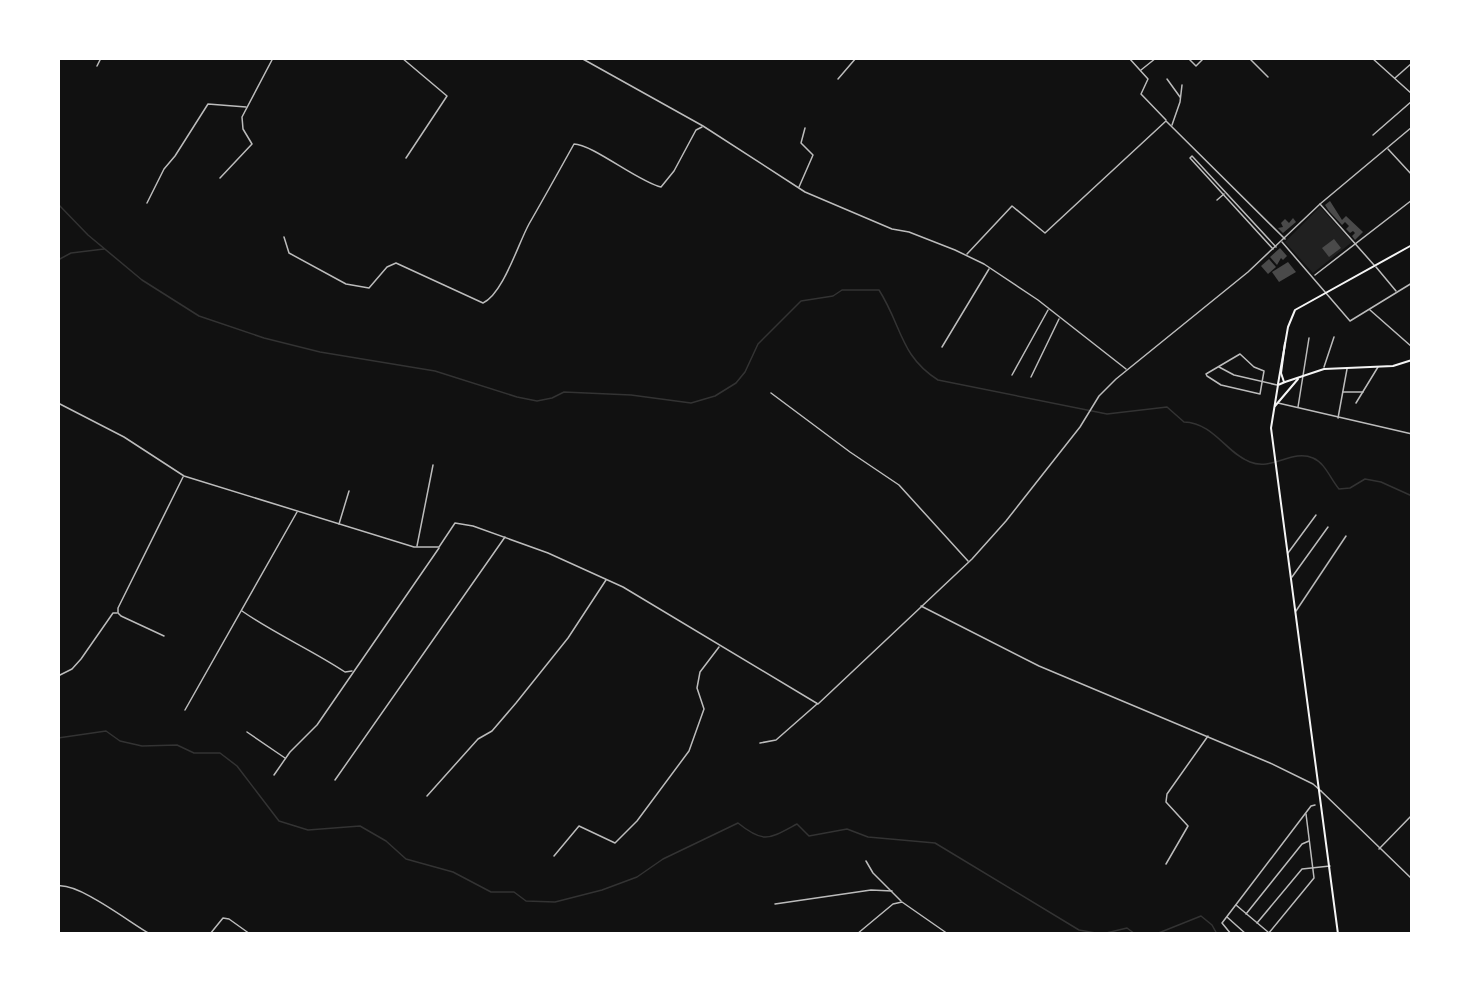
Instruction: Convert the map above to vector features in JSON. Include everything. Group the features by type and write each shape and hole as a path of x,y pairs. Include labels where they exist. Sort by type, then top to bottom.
{"main road":[{"path":"1338,933 1321,791 1271,428 1285,342 1292,314 1326,292 1412,245"},
{"path":"1285,342 1281,373 1287,389"},
{"path":"1276,404 1287,389 1304,375 1324,369 1378,367 1412,360"},
{"path":"1278,386 1299,378"},
{"path":"1278,386 1281,391 1287,389"}],"street":[{"path":"97,66 101,58"},
{"path":"220,178 252,144 243,129 242,117 273,58"},
{"path":"402,58 447,99 406,158"},
{"path":"582,58 702,126 799,188 892,230 909,232 966,255 990,268 1127,369"},
{"path":"838,79 856,58"},
{"path":"1129,58 1148,79 1141,94 1285,239"},
{"path":"1141,71 1156,58"},
{"path":"1188,58 1196,66 1204,58"},
{"path":"1249,58 1268,77"},
{"path":"1372,58 1412,94"},
{"path":"1394,78 1412,63"},
{"path":"1167,79 1181,98"},
{"path":"1173,126 1181,98 1182,85"},
{"path":"1372,135 1412,101"},
{"path":"147,203 164,169 175,156 208,104 246,107"},
{"path":"966,255 1012,206 1045,233 1166,121"},
{"path":"284,237 289,253 346,284 369,288 387,267 396,264 483,303 493,295 504,277 550,184 574,144 580,144 607,161 661,187 674,171 696,130 702,126"},
{"path":"760,743 776,740 818,704 969,562 1006,521 1085,420 1106,389 1127,369 1274,249 1320,204 1412,127"},
{"path":"799,188 813,155 801,143 805,128"},
{"path":"1387,148 1412,174"},
{"path":"1274,249 1225,192 1190,158 1192,156 1276,247"},
{"path":"1217,200 1225,192"},
{"path":"1313,276 1412,200"},
{"path":"1320,204 1397,292"},
{"path":"1282,242 1350,321 1412,283"},
{"path":"942,347 990,268"},
{"path":"1012,375 1024,358 1048,309"},
{"path":"1369,310 1412,347"},
{"path":"1030,377 1059,318"},
{"path":"1324,369 1334,337"},
{"path":"1298,407 1309,338"},
{"path":"1240,354 1254,367 1264,371 1260,394 1221,385 1206,374 1219,367 1240,354"},
{"path":"1219,367 1234,375 1278,386"},
{"path":"1356,404 1378,367"},
{"path":"1338,418 1347,368"},
{"path":"1343,392 1364,392"},
{"path":"771,393 850,453 899,485 969,562"},
{"path":"58,403 124,437 184,476 416,547 439,547"},
{"path":"1276,404 1298,407 1412,434"},
{"path":"416,547 434,465"},
{"path":"118,613 120,602 184,476"},
{"path":"339,524 349,491"},
{"path":"185,710 297,512"},
{"path":"1288,553 1316,515"},
{"path":"274,775 286,758 317,725 455,523 473,526 505,537 606,579 818,704"},
{"path":"1291,578 1328,527"},
{"path":"1296,611 1346,536"},
{"path":"334,780 505,537"},
{"path":"427,796 478,739 492,731 516,703 568,638 606,579"},
{"path":"921,606 1039,666 1289,771 1321,791 1412,879"},
{"path":"241,610 294,644 321,656 345,672 353,671"},
{"path":"58,676 72,669 112,614 118,613 164,636"},
{"path":"554,856 579,826 615,843 637,821 689,751 704,709 698,688 699,672 720,646"},
{"path":"247,732 286,758"},
{"path":"1166,864 1188,826 1166,802 1167,794 1208,736"},
{"path":"1231,933 1222,923 1306,813 1315,806"},
{"path":"1236,905 1269,933 1313,879 1306,813"},
{"path":"1379,849 1412,815"},
{"path":"1246,914 1302,844 1310,841"},
{"path":"866,861 873,873 902,902 948,933"},
{"path":"1257,923 1301,871 1330,866"},
{"path":"58,886 65,885 88,894 122,918 150,933"},
{"path":"775,904 871,890 892,891"},
{"path":"856,933 893,904 902,902"},
{"path":"1227,917 1246,933"},
{"path":"210,933 223,918 229,918 250,933"}],"shaded area":[{"path":"1320,207 1352,242 1313,273 1285,242"}],"building":[{"path":"1330,201 1342,220 1346,216 1363,232 1355,240 1352,236 1355,233 1353,231 1350,233 1346,229 1349,226 1345,222 1342,225 1325,205"},
{"path":"1293,218 1296,222 1283,233 1278,228 1283,227 1281,223 1285,219 1289,223"},
{"path":"1334,239 1341,248 1329,257 1322,248"},
{"path":"1280,248 1287,256 1283,260 1281,258 1277,265 1270,257"},
{"path":"1269,259 1276,267 1268,274 1261,266"},
{"path":"1288,262 1296,272 1279,282 1272,272"}],"waterway":[{"path":"58,204 88,235 142,280 199,316 264,338 320,352 435,371 517,397 537,401 552,398 564,392 631,395 691,403 715,396 736,383 745,372 758,344 801,301 833,296 842,290 879,290 903,340 916,361 938,380 1107,414 1167,407 1184,422 1204,427 1250,462 1266,464 1305,456 1321,463 1339,489 1350,488 1365,479 1381,482 1412,496"},
{"path":"58,260 71,253 104,249"},
{"path":"58,738 106,731 120,741 142,746 177,745 194,753 220,753 237,766 279,821 308,830 360,826 386,841 406,859 453,872 491,892 514,892 526,901 555,902 602,890 637,877 663,859 738,823 754,834 767,837 797,824 809,836 847,829 868,837 935,843 1079,930 1101,934"},
{"path":"1156,934 1201,916 1212,925 1217,934"},
{"path":"1102,934 1127,928 1135,934"}]}
